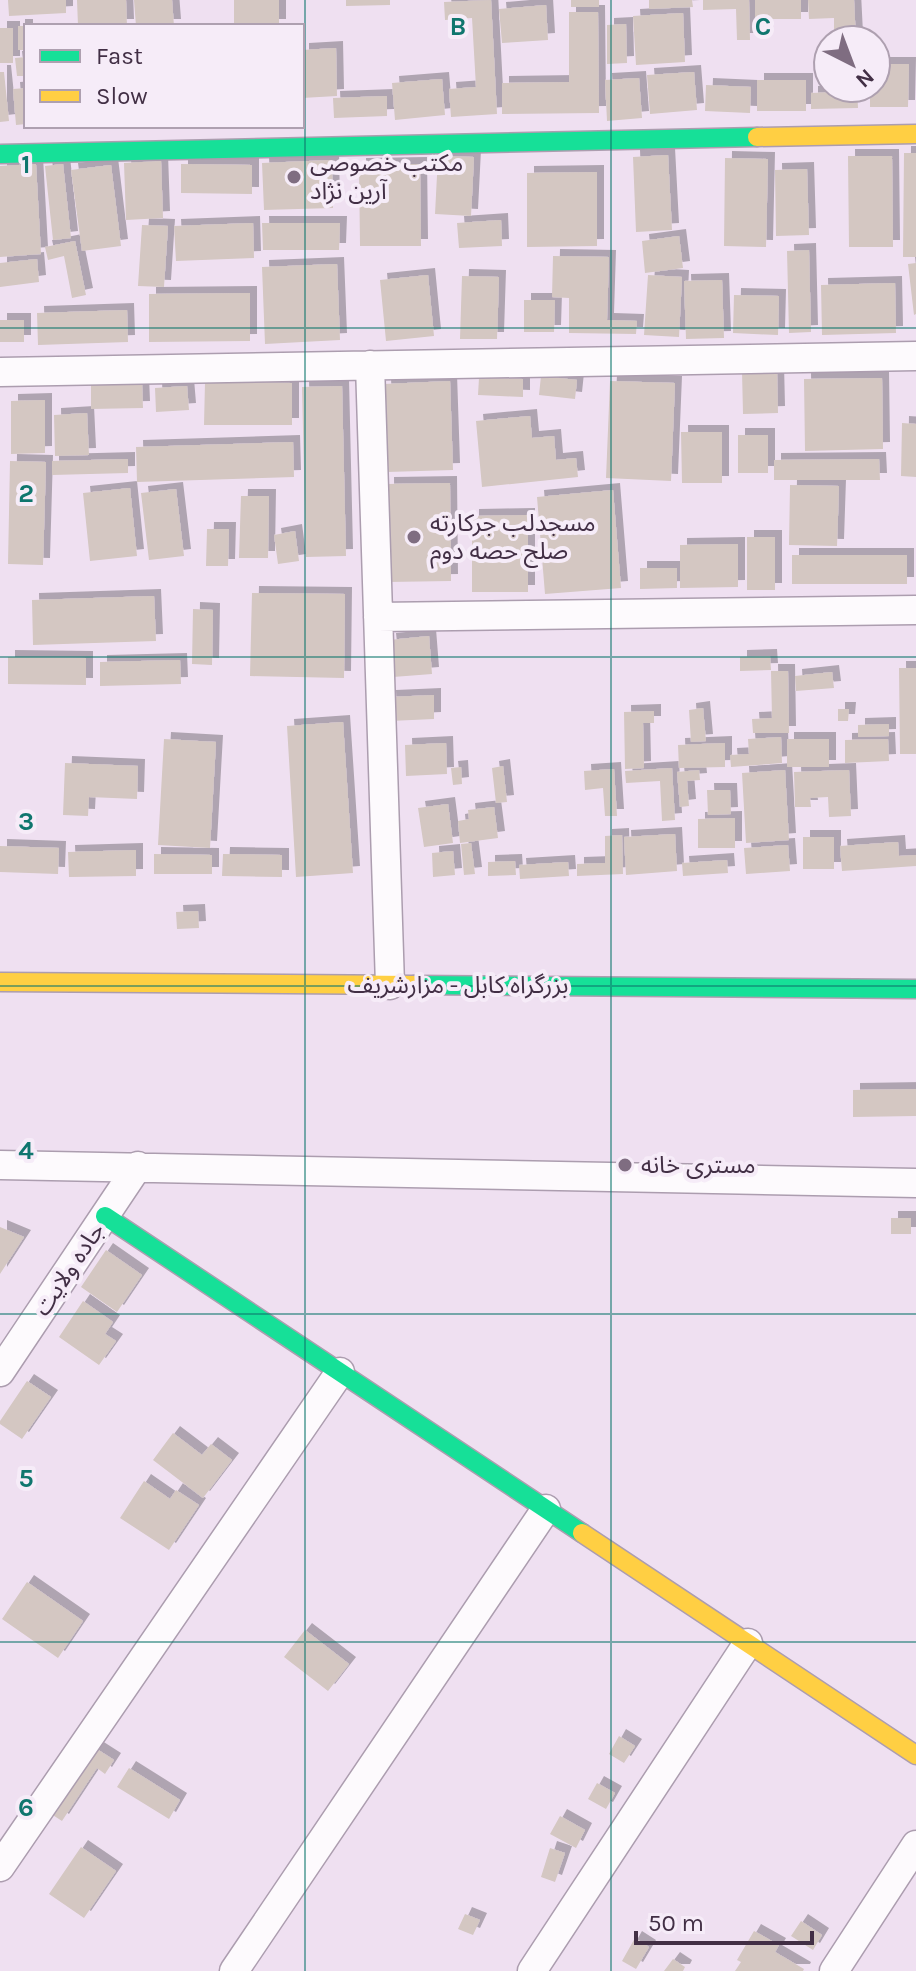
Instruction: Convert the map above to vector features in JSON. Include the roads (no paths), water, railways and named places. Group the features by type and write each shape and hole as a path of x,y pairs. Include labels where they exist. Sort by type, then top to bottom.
{"main road":[{"path":"0,154 916,134"},
{"name":"بزرگراه کابل - مزارشریف","path":"0,982 916,989"},
{"path":"105,1216 916,1755"}],"street":[{"path":"0,372 916,356"},
{"path":"370,365 390,985"},
{"path":"378,617 916,610"},
{"path":"0,1165 916,1183"},
{"name":"جاده ولایت","path":"0,1372 138,1166"},
{"path":"0,1867 340,1372"},
{"path":"234,1971 546,1509"},
{"path":"532,1971 748,1643"},
{"path":"834,1971 916,1845"}],"place":[{"name":"مکتب خصوصی آرین نژاد","path":"294,177"},
{"name":"مسجدلب جرکارته صلح حصه دوم","path":"414,537"},
{"name":"مستری خانه","path":"625,1165"}]}
